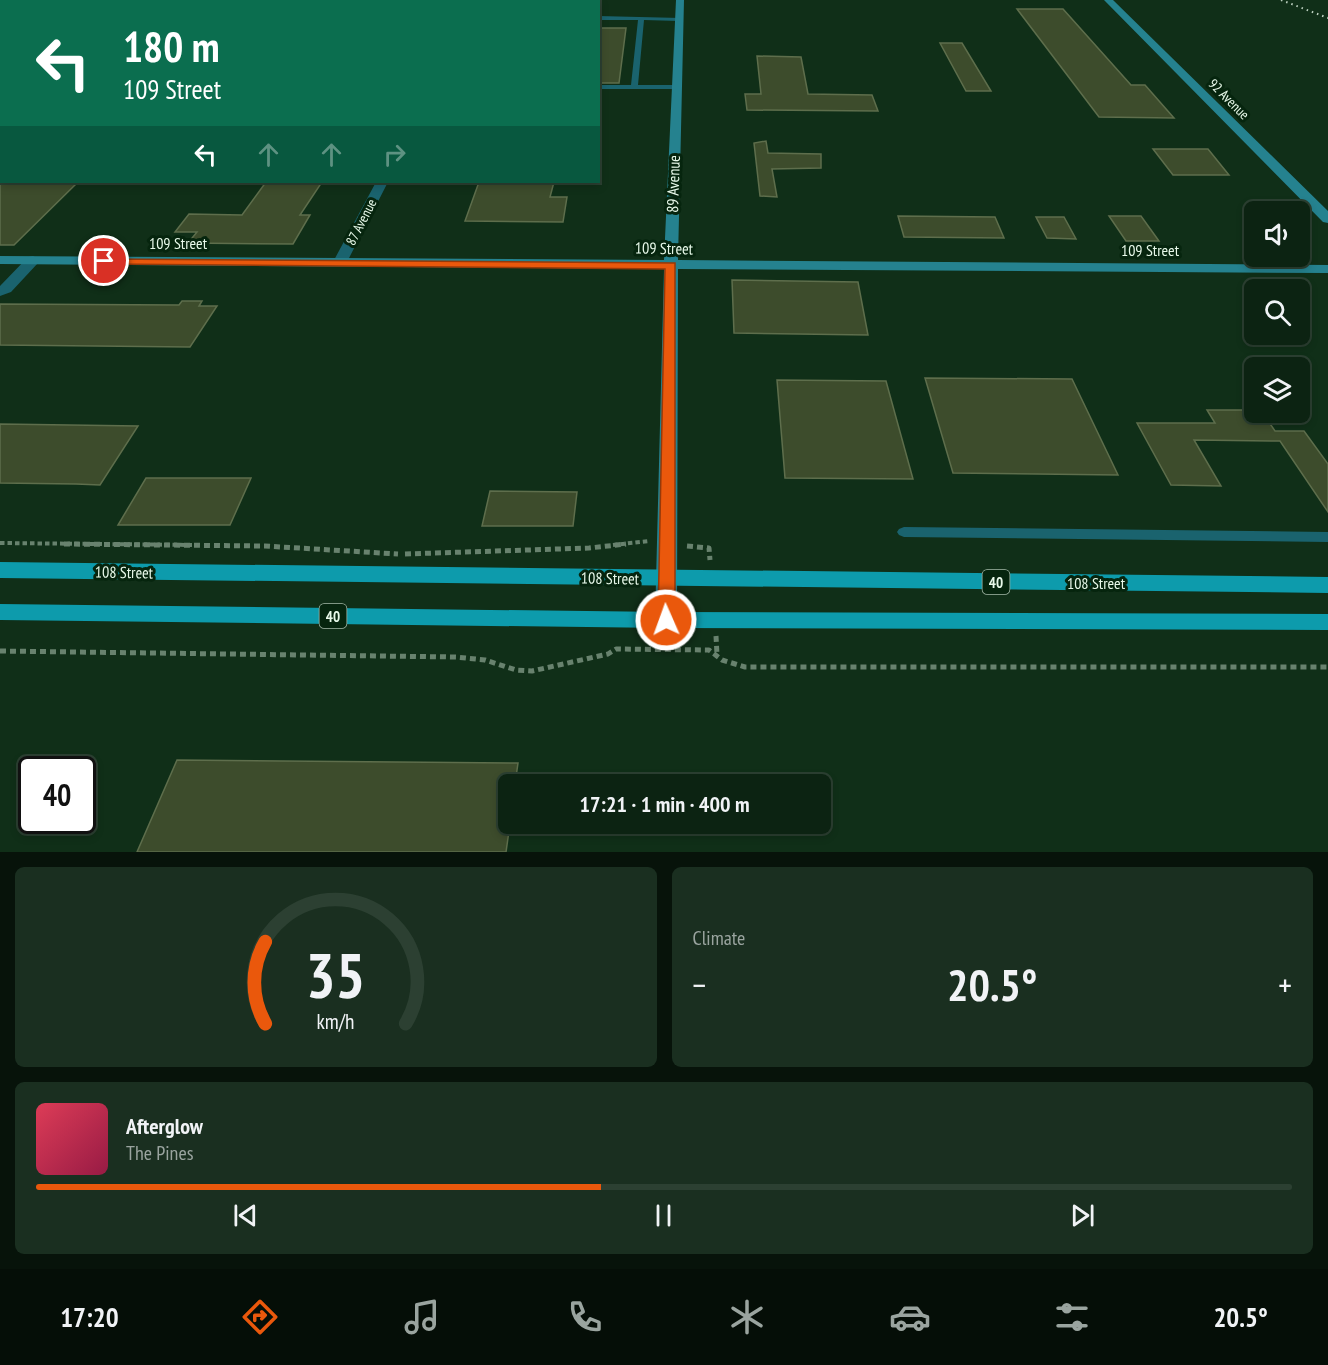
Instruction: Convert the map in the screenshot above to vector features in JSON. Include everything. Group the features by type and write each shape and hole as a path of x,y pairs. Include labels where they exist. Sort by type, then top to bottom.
{"main road":[{"name":"108 Street","path":"0,570 1328,585"},
{"name":"40","path":"0,612 666,620 1328,622"}],"street":[{"name":"89 Avenue","path":"666,620 671,266 680,0"},
{"name":"92 Avenue","path":"1108,0 1328,219"},
{"name":"87 Avenue","path":"340,262 381,183"},
{"name":"109 Street","path":"0,260 1328,269"},
{"path":"0,291 6,289 33,260"}],"lane":[{"path":"600,18 679,19"},
{"path":"634,87 641,18"},
{"path":"600,87 677,87"},
{"path":"904,532 1328,537"}],"path":[{"path":"0,651 456,657 485,660 516,670 532,671 608,654 616,649 709,650 722,660 745,667 1328,667"}],"building":[{"path":"1017,9 1063,9 1131,85 1145,85 1174,118 1099,117"},
{"path":"600,28 626,28 619,83 600,83"},
{"path":"940,43 962,43 991,91 966,91"},
{"path":"757,56 801,57 808,94 872,95 878,111 747,110 745,94 761,94"},
{"path":"766,141 768,153 821,154 821,168 772,169 777,197 760,196 754,143"},
{"path":"1153,149 1208,149 1229,175 1173,175"},
{"path":"0,183 77,183 14,245 0,245"},
{"path":"265,183 321,183 300,215 310,215 293,244 188,243 197,232 175,232 189,214 242,215"},
{"path":"479,183 554,183 550,197 567,197 563,222 465,221"},
{"path":"898,216 995,217 1004,238 904,237"},
{"path":"1109,216 1141,216 1159,241 1126,241"},
{"path":"1036,217 1064,217 1076,239 1047,238"},
{"path":"732,280 858,282 868,335 734,333"},
{"path":"182,301 202,301 199,306 217,306 190,347 0,345 0,304 179,305"},
{"path":"925,378 1072,379 1118,475 953,473"},
{"path":"777,380 886,381 913,479 785,478"},
{"path":"1207,410 1244,410 1244,423 1270,423 1275,431 1304,431 1328,464 1328,512 1280,441 1194,440 1221,486 1171,485 1137,423 1215,423"},
{"path":"0,424 138,426 100,485 0,483"},
{"path":"146,478 251,478 230,525 118,525"},
{"path":"490,491 577,492 573,526 482,526"},
{"path":"177,760 518,763 516,774 498,774 498,834 509,834 506,852 137,852"}],"railway":[{"path":"1281,0 1328,18"}],"route":[{"path":"104,261 671,266 666,620"}]}
